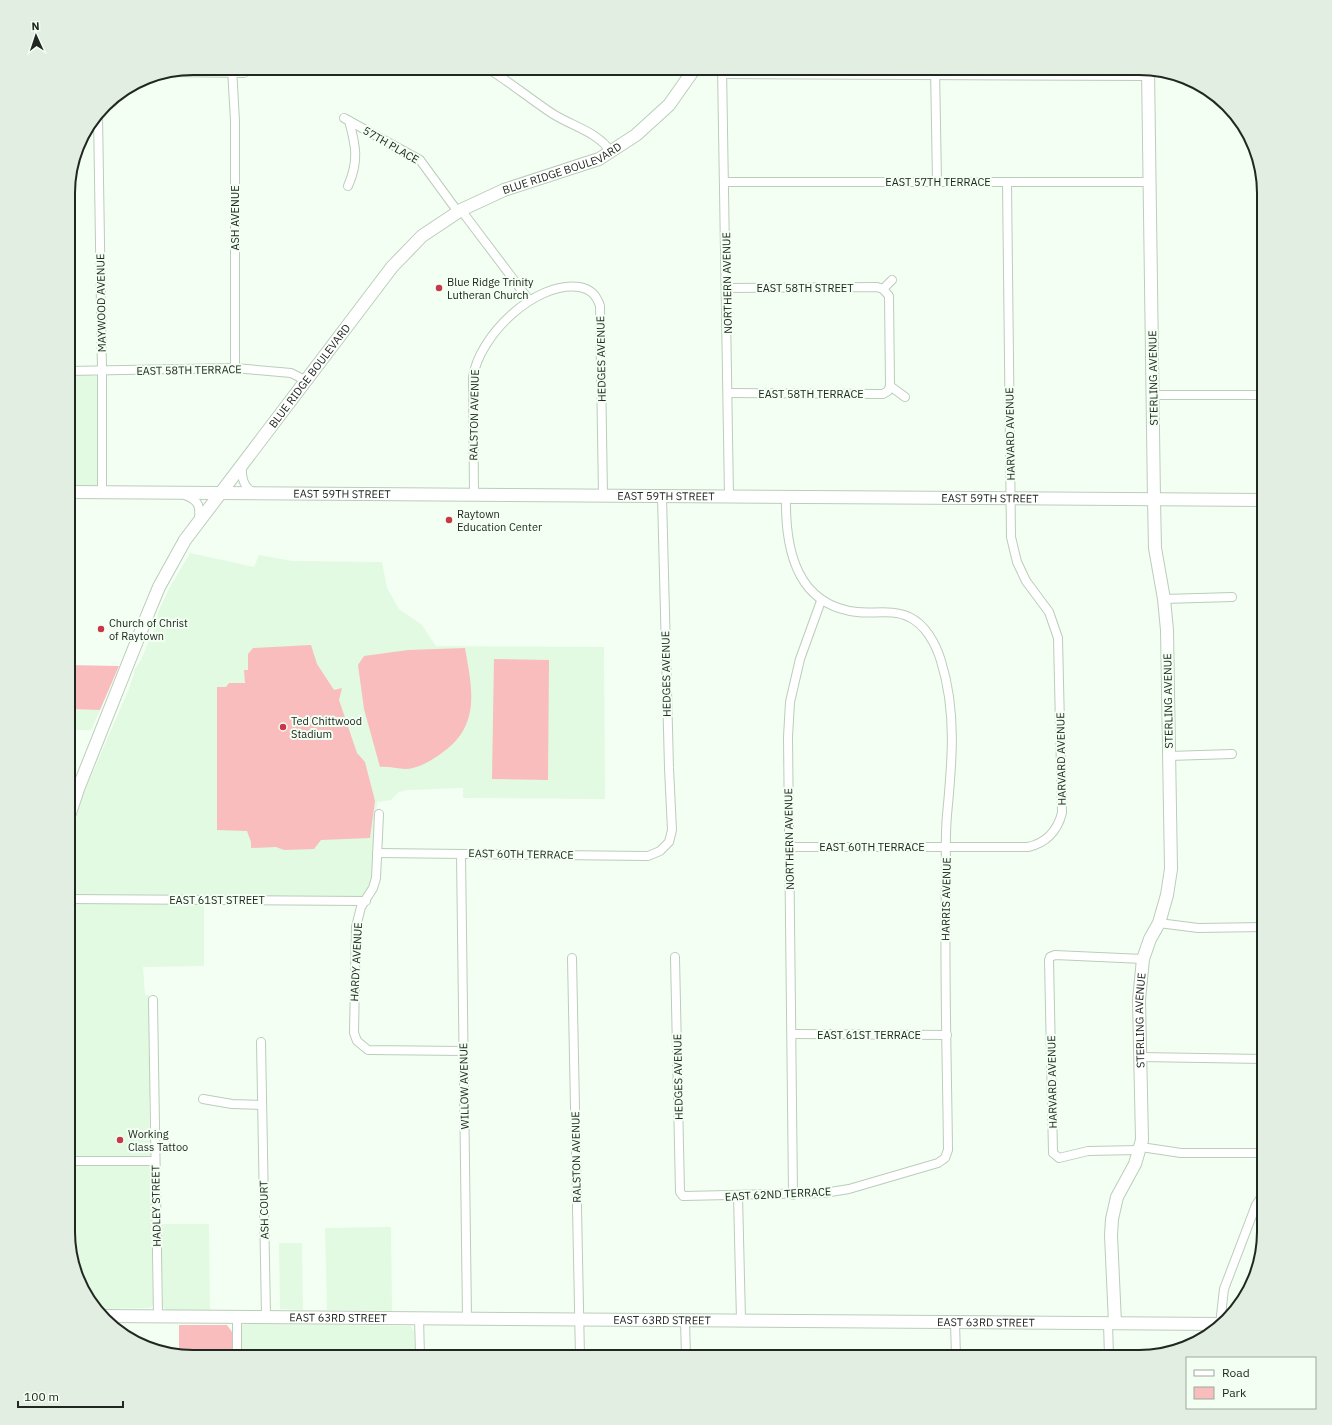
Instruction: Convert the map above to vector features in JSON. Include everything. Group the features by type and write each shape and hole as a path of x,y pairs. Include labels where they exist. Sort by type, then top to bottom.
{"street":[{"name":"ASH AVENUE","path":"232,75 235,121 235,368"},
{"path":"498,75 554,115 603,141 611,152"},
{"name":"BLUE RIDGE BOULEVARD","path":"75,798 118,684 159,587 185,540 392,267 422,236 459,211 504,190 599,159 611,152 652,122 681,89 690,75"},
{"name":"NORTHERN AVENUE","path":"723,75 729,497"},
{"path":"935,75 937,182"},
{"name":"STERLING AVENUE","path":"1112,1323 1110,1235 1112,1219 1117,1197 1135,1164 1142,1140 1139,1000 1143,959 1150,939 1159,923 1167,895 1171,870 1167,630 1164,599 1155,548 1148,75"},
{"name":"57TH PLACE","path":"348,186 354,173 356,159 355,143 347,119 420,160 459,211"},
{"name":"MAYWOOD AVENUE","path":"98,122 102,371 102,492"},
{"name":"EAST 57TH TERRACE","path":"725,182 1150,182"},
{"name":"HARVARD AVENUE","path":"1007,182 1011,537 1017,562 1026,581 1049,612 1058,638 1059,650 1062,814 1054,832 1048,838"},
{"path":"459,211 529,300"},
{"path":"892,280 883,289 889,296 890,386 905,397"},
{"name":"HEDGES AVENUE","path":"529,300 550,290 571,286 587,288 598,300 600,314 603,496"},
{"name":"EAST 58TH STREET","path":"727,288 877,287 883,289"},
{"name":"RALSTON AVENUE","path":"474,495 472,377 475,363 480,352 494,334 529,300"},
{"name":"EAST 58TH TERRACE","path":"75,371 235,368 291,373 307,381"},
{"name":"EAST 58TH TERRACE","path":"728,393 883,394 888,392 890,386"},
{"path":"1153,395 1257,395"},
{"path":"242,465 244,484 248,490 255,494"},
{"name":"EAST 59TH STREET","path":"75,492 1257,500"},
{"path":"181,493 195,498 199,505 199,522"},
{"name":"HEDGES AVENUE","path":"662,497 672,830 669,842 663,848"},
{"path":"786,498 786,526 791,553 804,582 821,601"},
{"path":"1164,599 1232,597"},
{"name":"NORTHERN AVENUE","path":"793,1195 788,737 790,702 800,659 821,601"},
{"name":"HARRIS AVENUE","path":"821,601 842,610 864,613 894,612 907,616 918,622 930,639 934,645 942,667 950,708 952,730 952,765 947,817 945,923 948,1150 945,1158 941,1161"},
{"path":"1169,756 1232,754"},
{"name":"HARDY AVENUE","path":"379,814 376,878 373,888 361,907 356,927 353,1028 357,1041 368,1050 464,1050"},
{"name":"EAST 60TH TERRACE","path":"789,847 1028,847 1044,842 1048,838"},
{"name":"EAST 60TH TERRACE","path":"377,853 648,856 660,851 663,848"},
{"name":"WILLOW AVENUE","path":"460,854 467,1318"},
{"name":"EAST 61ST STREET","path":"75,899 366,901"},
{"path":"1159,923 1198,928 1257,927"},
{"name":"HARVARD AVENUE","path":"1140,1149 1088,1151 1056,1158 1053,1153 1050,957 1055,955 1143,959"},
{"name":"RALSTON AVENUE","path":"572,958 580,1350"},
{"name":"HEDGES AVENUE","path":"675,958 680,1192 683,1196"},
{"name":"HADLEY STREET","path":"153,1000 154,1161 158,1316"},
{"name":"EAST 61ST TERRACE","path":"792,1034 947,1035"},
{"name":"ASH COURT","path":"261,1042 266,1316"},
{"path":"1140,1057 1257,1059"},
{"path":"203,1100 232,1104 262,1105"},
{"path":"1140,1149 1181,1153 1257,1153"},
{"path":"75,1161 154,1161"},
{"name":"EAST 62ND TERRACE","path":"683,1196 793,1195 824,1193 849,1189 941,1161"},
{"path":"738,1196 741,1320"},
{"path":"1221,1316 1224,1289 1257,1204"},
{"name":"EAST 63RD STREET","path":"111,1316 419,1317 1213,1324"},
{"path":"237,1316 237,1350"},
{"path":"419,1317 420,1350"},
{"path":"685,1320 686,1350"},
{"path":"956,1322 956,1350"},
{"path":"1110,1350 1112,1323"}],"shaded area":[{"path":"75,375 92,375 97,377 99,381 97,486 75,488"},
{"path":"190,553 254,567 259,555 292,561 382,562 387,588 399,609 422,625 436,646 604,647 605,799 463,798 463,788 408,790 399,792 391,800 377,802 372,877 364,897 75,895 75,824 82,797 128,691 134,670 141,660 156,625 158,612 170,587"},
{"path":"75,709 100,710 91,730 75,730"},
{"path":"75,903 204,904 204,966 143,967 145,995 149,995 151,1082 149,1103 153,1304 151,1308 104,1309 99,1304 87,1284 81,1270 76,1247"},
{"path":"161,1224 209,1224 210,1310 166,1310 163,1307"},
{"path":"391,1227 392,1311 327,1310 325,1228"},
{"path":"279,1243 302,1243 303,1310 280,1309"},
{"path":"242,1325 411,1326 414,1332 415,1350 241,1350"}],"green space":[{"name":"Ted Chittwood Stadium","path":"311,645 317,664 334,690 342,688 339,700 357,753 365,762 375,801 370,838 321,840 314,849 284,850 276,847 251,848 251,842 247,831 217,830 217,687 226,687 229,683 245,683 244,670 248,670 248,654 253,648"},
{"path":"465,648 470,677 471,705 469,718 463,730 455,741 443,752 421,765 409,769 380,767 364,709 358,665 364,656 408,650"},
{"path":"494,659 549,660 548,780 492,779"},
{"path":"75,665 119,666 100,710 75,709"},
{"path":"179,1325 227,1325 232,1332 233,1350 179,1349"}],"place":[{"name":"Blue Ridge Trinity Lutheran Church","path":"439,288"},
{"name":"Raytown Education Center","path":"449,520"},
{"name":"Church of Christ of Raytown","path":"101,629"},
{"name":"Ted Chittwood Stadium","path":"283,727"},
{"name":"Working Class Tattoo","path":"120,1140"}]}
